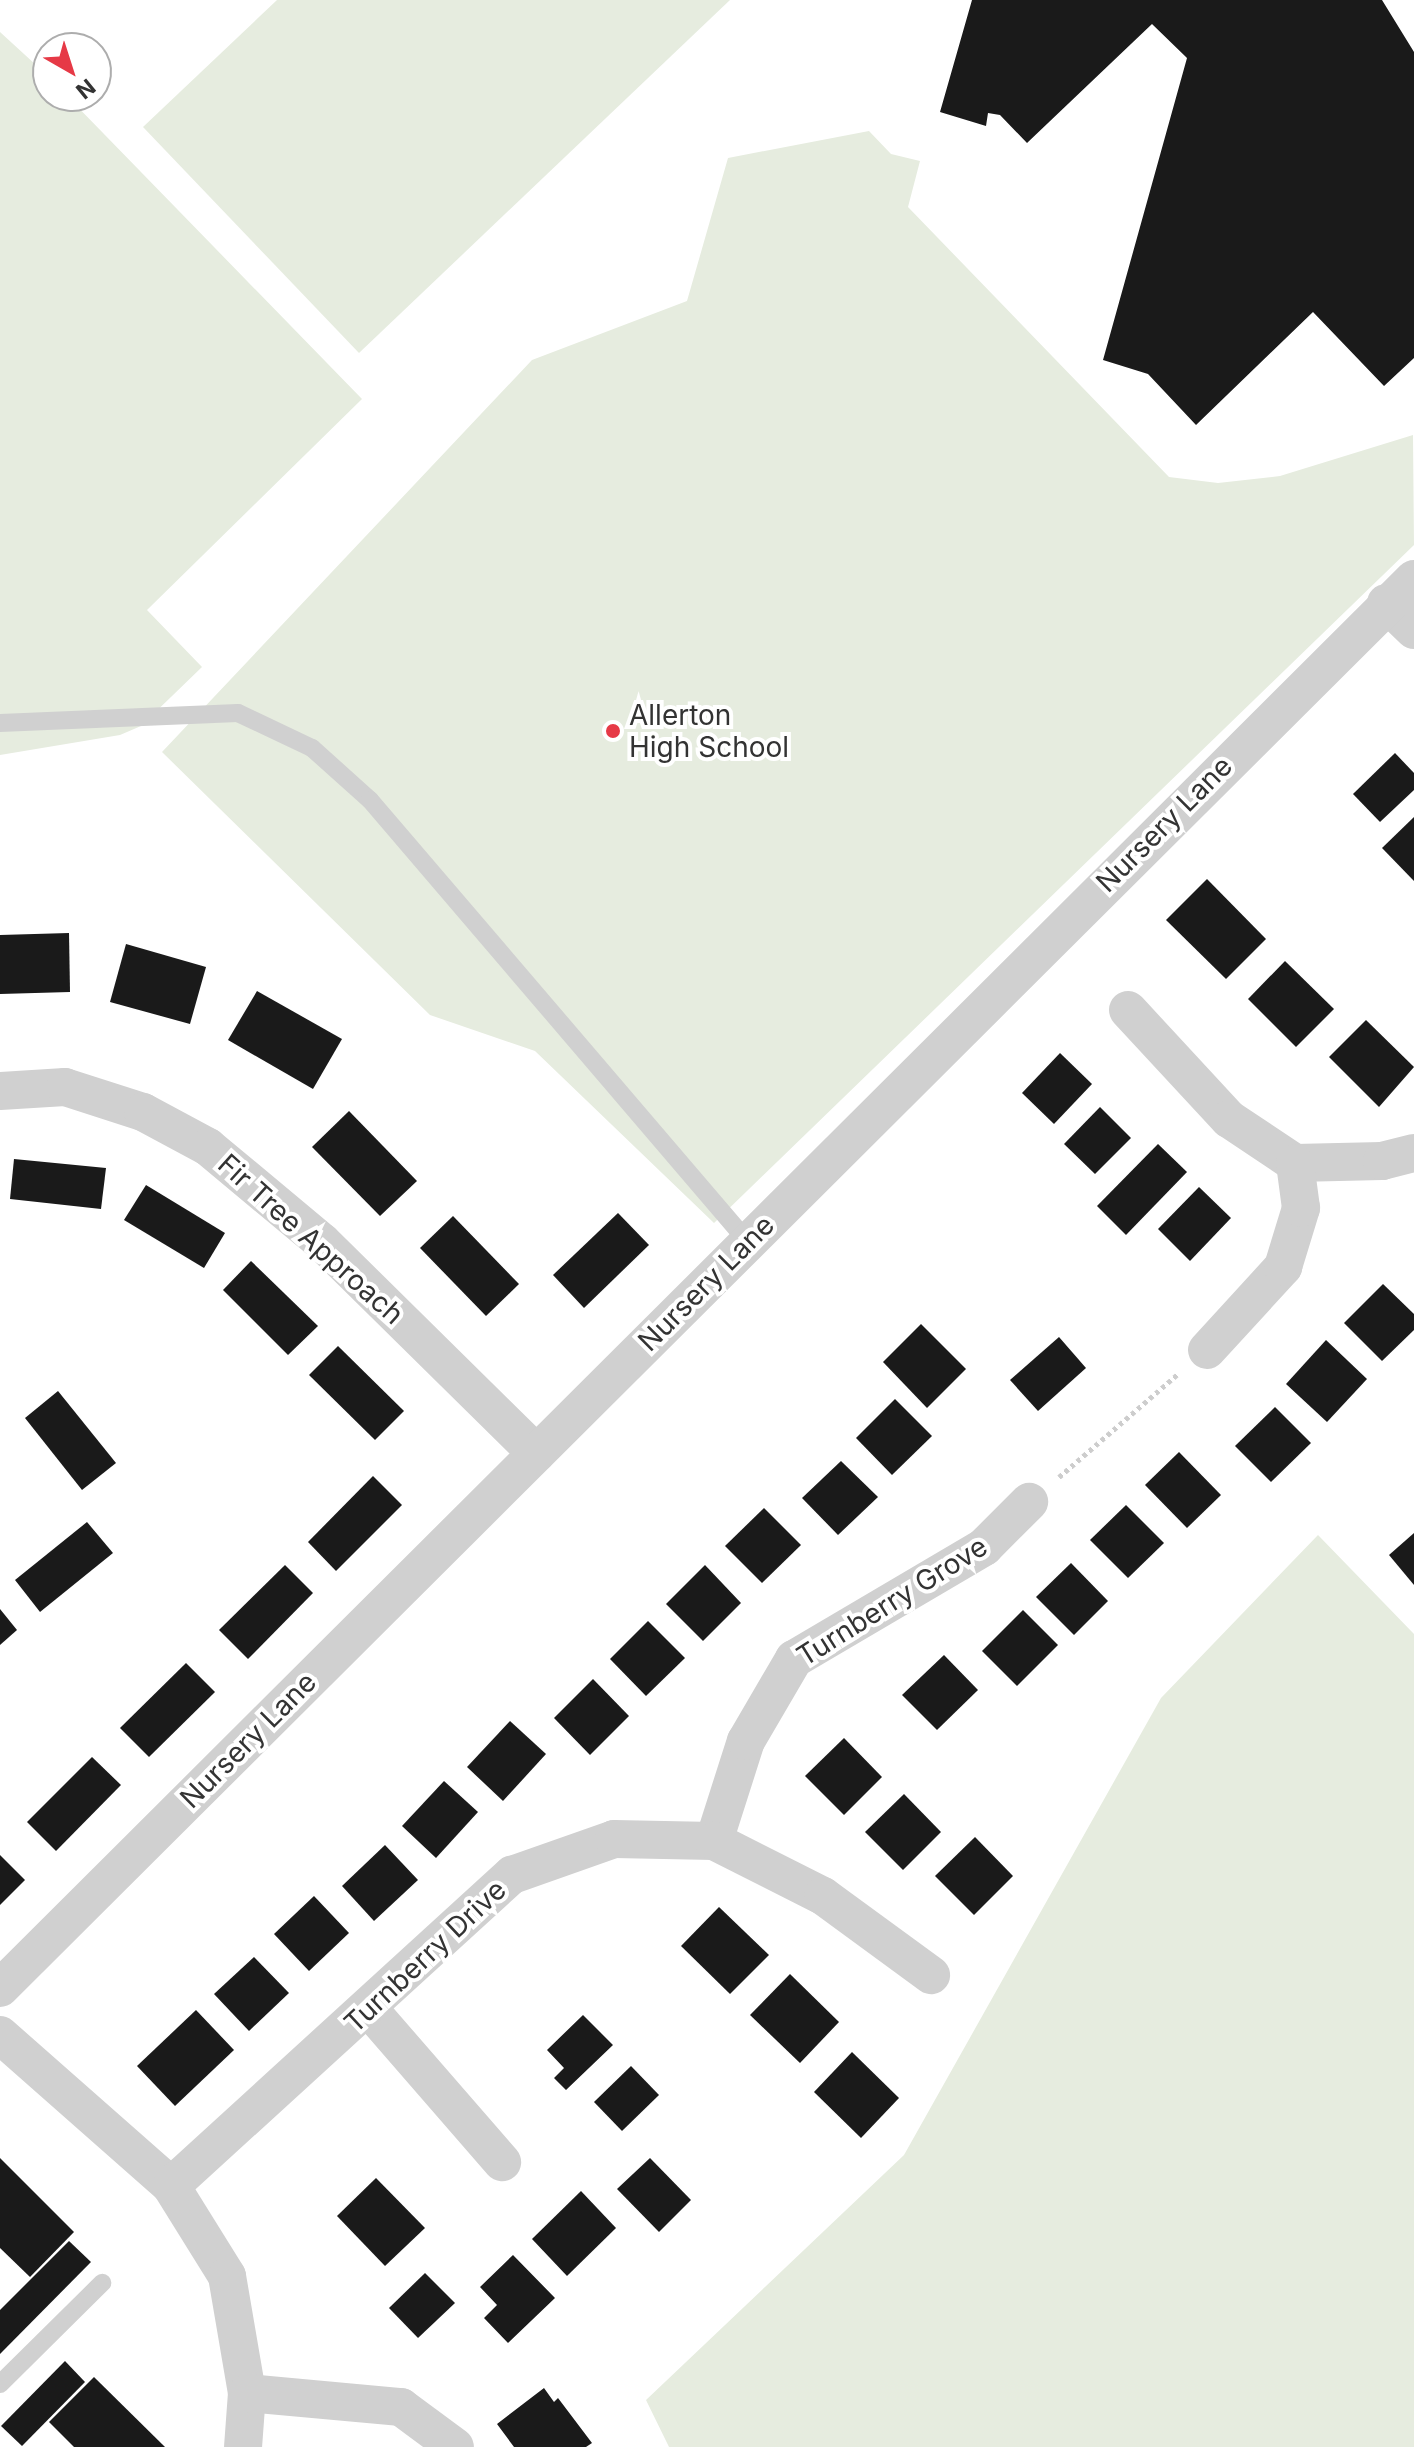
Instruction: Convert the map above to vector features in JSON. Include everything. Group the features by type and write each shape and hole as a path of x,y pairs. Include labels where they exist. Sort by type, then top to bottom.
{"street":[{"path":"1400,591 1414,630"},
{"name":"Nursery Lane","path":"0,1988 1400,591"},
{"path":"1128,1010 1229,1119 1295,1163 1382,1161 1414,1153"},
{"name":"Fir Tree Approach","path":"0,1091 65,1087 143,1112 208,1147 322,1242 536,1453"},
{"path":"1207,1350 1283,1267 1301,1208 1295,1163"},
{"name":"Turnberry Grove","path":"714,1841 746,1741 794,1659 984,1547 1029,1502"},
{"name":"Turnberry Drive","path":"171,2186 369,2009 512,1875 614,1839 714,1841 823,1896 931,1975"},
{"path":"369,2009 502,2162"},
{"path":"0,2035 171,2186 227,2276 247,2393 243,2447"},
{"path":"247,2393 401,2407 455,2447"}],"lane":[{"path":"0,723 238,713 312,748 370,800 748,1242"},
{"path":"0,2384 102,2283"}],"path":[{"path":"1029,1502 1207,1350"}],"shaded area":[{"path":"277,0 730,0 359,353 143,127"},
{"path":"0,32 32,61 32,112 83,112 362,399 147,610 202,667 141,726 120,735 0,755"},
{"path":"869,131 891,154 920,161 908,207 1169,477 1218,483 1280,476 1413,435 1414,545 714,1223 535,1051 430,1015 162,752 532,360 687,301 728,158"},
{"path":"1318,1535 1414,1634 1414,2447 669,2447 646,2400 904,2155 1161,1698"}],"building":[{"path":"972,0 1382,0 1414,52 1414,358 1384,386 1313,312 1196,425 1148,374 1103,360 1187,58 1152,24 1027,143 1000,115 988,113 986,126 940,112"},
{"path":"1395,753 1414,773 1414,790 1380,822 1353,794"},
{"path":"1414,817 1414,881 1382,848"},
{"path":"1207,879 1266,939 1226,979 1166,920"},
{"path":"69,933 70,992 0,994 0,935"},
{"path":"126,944 206,967 190,1024 110,1002"},
{"path":"1285,961 1334,1009 1296,1047 1248,999"},
{"path":"257,991 342,1039 313,1089 228,1040"},
{"path":"1366,1020 1414,1067 1379,1107 1329,1057"},
{"path":"1060,1053 1092,1084 1054,1124 1022,1093"},
{"path":"1100,1107 1131,1138 1095,1174 1064,1144"},
{"path":"349,1111 417,1181 380,1216 312,1147"},
{"path":"1158,1144 1187,1172 1126,1235 1097,1206"},
{"path":"14,1159 106,1168 101,1209 10,1199"},
{"path":"146,1185 225,1233 204,1268 124,1220"},
{"path":"1199,1187 1231,1218 1190,1261 1158,1229"},
{"path":"618,1213 649,1245 584,1308 553,1275"},
{"path":"453,1216 519,1284 486,1316 420,1248"},
{"path":"251,1261 318,1326 288,1355 223,1290"},
{"path":"1383,1284 1414,1314 1414,1330 1382,1361 1344,1323"},
{"path":"921,1324 966,1369 927,1408 883,1362"},
{"path":"1059,1337 1086,1368 1038,1411 1010,1380"},
{"path":"1326,1340 1367,1379 1327,1422 1286,1384"},
{"path":"338,1346 404,1411 375,1440 309,1375"},
{"path":"58,1391 116,1463 82,1490 25,1418"},
{"path":"895,1399 932,1436 892,1475 856,1438"},
{"path":"1275,1407 1311,1443 1271,1482 1235,1446"},
{"path":"1179,1452 1221,1495 1187,1528 1145,1485"},
{"path":"841,1461 878,1497 838,1535 802,1498"},
{"path":"373,1476 402,1505 336,1571 308,1542"},
{"path":"1126,1505 1164,1543 1128,1578 1090,1540"},
{"path":"764,1508 801,1545 762,1583 725,1546"},
{"path":"87,1522 113,1553 40,1612 15,1580"},
{"path":"1414,1533 1414,1585 1389,1555"},
{"path":"1071,1563 1108,1601 1074,1635 1036,1597"},
{"path":"285,1565 313,1593 248,1659 219,1630"},
{"path":"705,1565 741,1603 703,1641 666,1604"},
{"path":"0,1609 17,1630 0,1645"},
{"path":"1023,1610 1058,1645 1017,1686 982,1651"},
{"path":"648,1621 685,1658 646,1696 610,1659"},
{"path":"944,1655 978,1690 937,1730 902,1695"},
{"path":"186,1663 215,1692 149,1757 120,1728"},
{"path":"593,1679 629,1716 590,1755 554,1718"},
{"path":"510,1721 546,1754 503,1801 467,1767"},
{"path":"844,1738 882,1777 844,1815 805,1776"},
{"path":"92,1757 121,1785 56,1851 27,1822"},
{"path":"444,1781 478,1812 436,1858 402,1826"},
{"path":"904,1794 941,1832 903,1870 865,1832"},
{"path":"975,1837 1013,1876 974,1915 935,1876"},
{"path":"385,1845 418,1880 374,1921 342,1886"},
{"path":"0,1855 25,1880 0,1905"},
{"path":"314,1896 349,1933 309,1971 274,1934"},
{"path":"719,1907 769,1955 730,1994 681,1946"},
{"path":"254,1957 289,1993 249,2031 214,1994"},
{"path":"790,1974 839,2022 800,2063 750,2015"},
{"path":"196,2010 234,2050 175,2106 137,2066"},
{"path":"583,2015 613,2045 566,2090 554,2078 564,2068 547,2050"},
{"path":"852,2052 899,2098 861,2138 814,2092"},
{"path":"631,2066 659,2095 622,2131 594,2102"},
{"path":"0,2158 74,2232 30,2277 0,2248"},
{"path":"650,2158 691,2200 659,2232 617,2189"},
{"path":"376,2178 425,2228 385,2266 337,2216"},
{"path":"581,2191 616,2228 567,2276 532,2239"},
{"path":"69,2241 91,2262 0,2354 0,2310"},
{"path":"513,2255 555,2298 508,2343 484,2318 497,2305 480,2287"},
{"path":"425,2273 455,2303 418,2338 389,2308"},
{"path":"65,2361 85,2382 22,2446 1,2426"},
{"path":"94,2377 165,2447 74,2447 49,2422"},
{"path":"544,2388 554,2402 558,2398 592,2443 586,2447 514,2447 497,2424"}],"place":[{"name":"Allerton High School","path":"613,731"}]}
